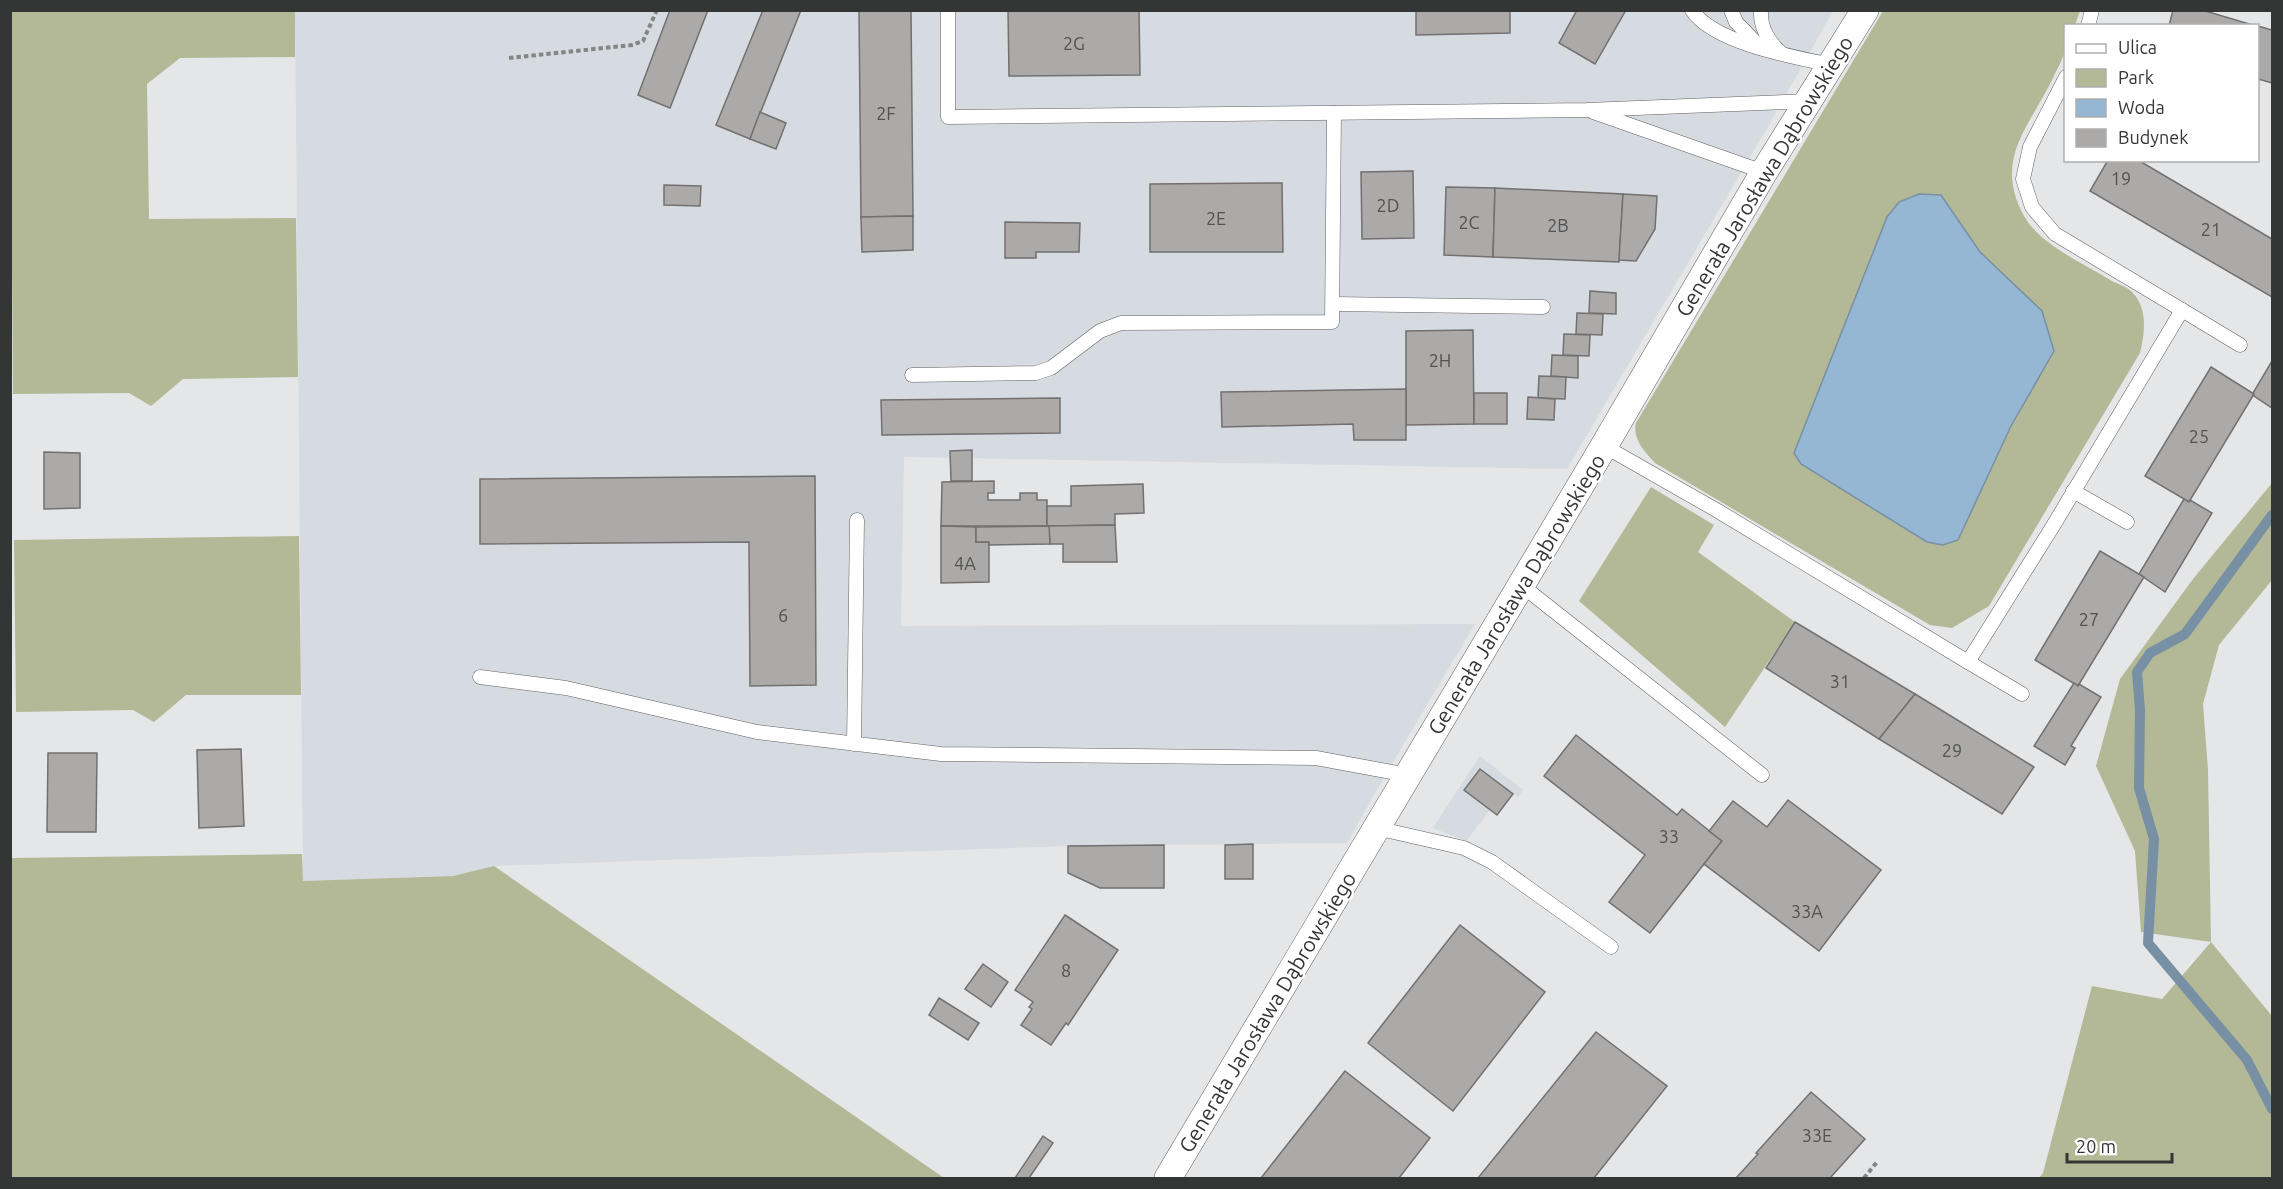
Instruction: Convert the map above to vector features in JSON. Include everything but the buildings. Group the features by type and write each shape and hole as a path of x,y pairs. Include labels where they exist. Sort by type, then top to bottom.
{"street":[{"name":"Generała Jarosława Dąbrowskiego","path":"1168,1179 1604,446 1764,172 1865,10"}],"lane":[{"path":"948,10 948,117 1587,110 1809,100"},
{"path":"1692,10 1704,24 1746,44 1831,65"},
{"path":"1731,10 1744,33 1762,48"},
{"path":"1761,10 1763,29 1769,42 1782,54"},
{"path":"2064,81 2030,147 2023,179 2032,207 2055,234 2240,345"},
{"path":"1587,110 1764,172"},
{"path":"912,375 1036,373 1051,368 1100,331 1121,323 1332,322 1334,113"},
{"path":"1333,304 1543,307"},
{"path":"1968,662 2182,310"},
{"path":"1604,446 1718,511 2022,694"},
{"path":"2073,491 2127,522"},
{"path":"854,744 858,520"},
{"path":"1521,585 1762,775"},
{"path":"480,677 566,688 757,732 941,754 1316,758 1408,776"},
{"path":"1376,828 1464,848 1492,862 1611,947"}],"path":[{"path":"509,58 632,45 643,41 657,10"},
{"path":"1864,1179 1877,1162"}],"shaded area":[{"path":"295,11 1833,11 1766,130 1567,469 904,457 901,626 1475,624 1347,843 1068,846 494,866 453,876 303,881"},
{"path":"1480,756 1523,790 1518,797 1513,794 1497,815 1490,810 1467,840 1433,828"}],"green space":[{"path":"10,11 295,11 295,57 180,58 147,84 149,219 296,218 298,377 183,379 151,406 129,393 13,394"},
{"path":"1883,11 2080,11 2075,24 2064,24 2062,60 2018,144 2013,160 2012,177 2015,196 2024,216 2041,236 2064,253 2132,292 2141,305 2143,313 2143,337 2140,353 1989,606 1952,628 1930,625 1655,463 1640,445 1635,429 1636,423"},
{"path":"2272,483 2272,580 2219,645 2203,704 2208,770 2211,942 2141,932 2135,851 2096,766 2120,679 2193,579"},
{"path":"1651,487 1714,525 1698,552 1795,622 1725,727 1579,601"},
{"path":"299,536 301,695 186,695 154,722 133,710 16,712 14,540"},
{"path":"302,854 303,881 453,876 494,866 944,1178 11,1178 11,858"},
{"path":"2211,942 2272,1016 2272,1178 2039,1178 2043,1173 2092,986 2162,999"}],"water":[{"path":"1919,194 1941,195 1980,252 2042,311 2054,351 2011,426 1958,540 1943,545 1927,542 1801,464 1794,453 1887,217 1899,202"}],"waterway":[{"path":"2272,515 2185,634 2150,653 2137,672 2140,710 2139,788 2154,839 2148,943 2247,1060 2272,1109"}]}
